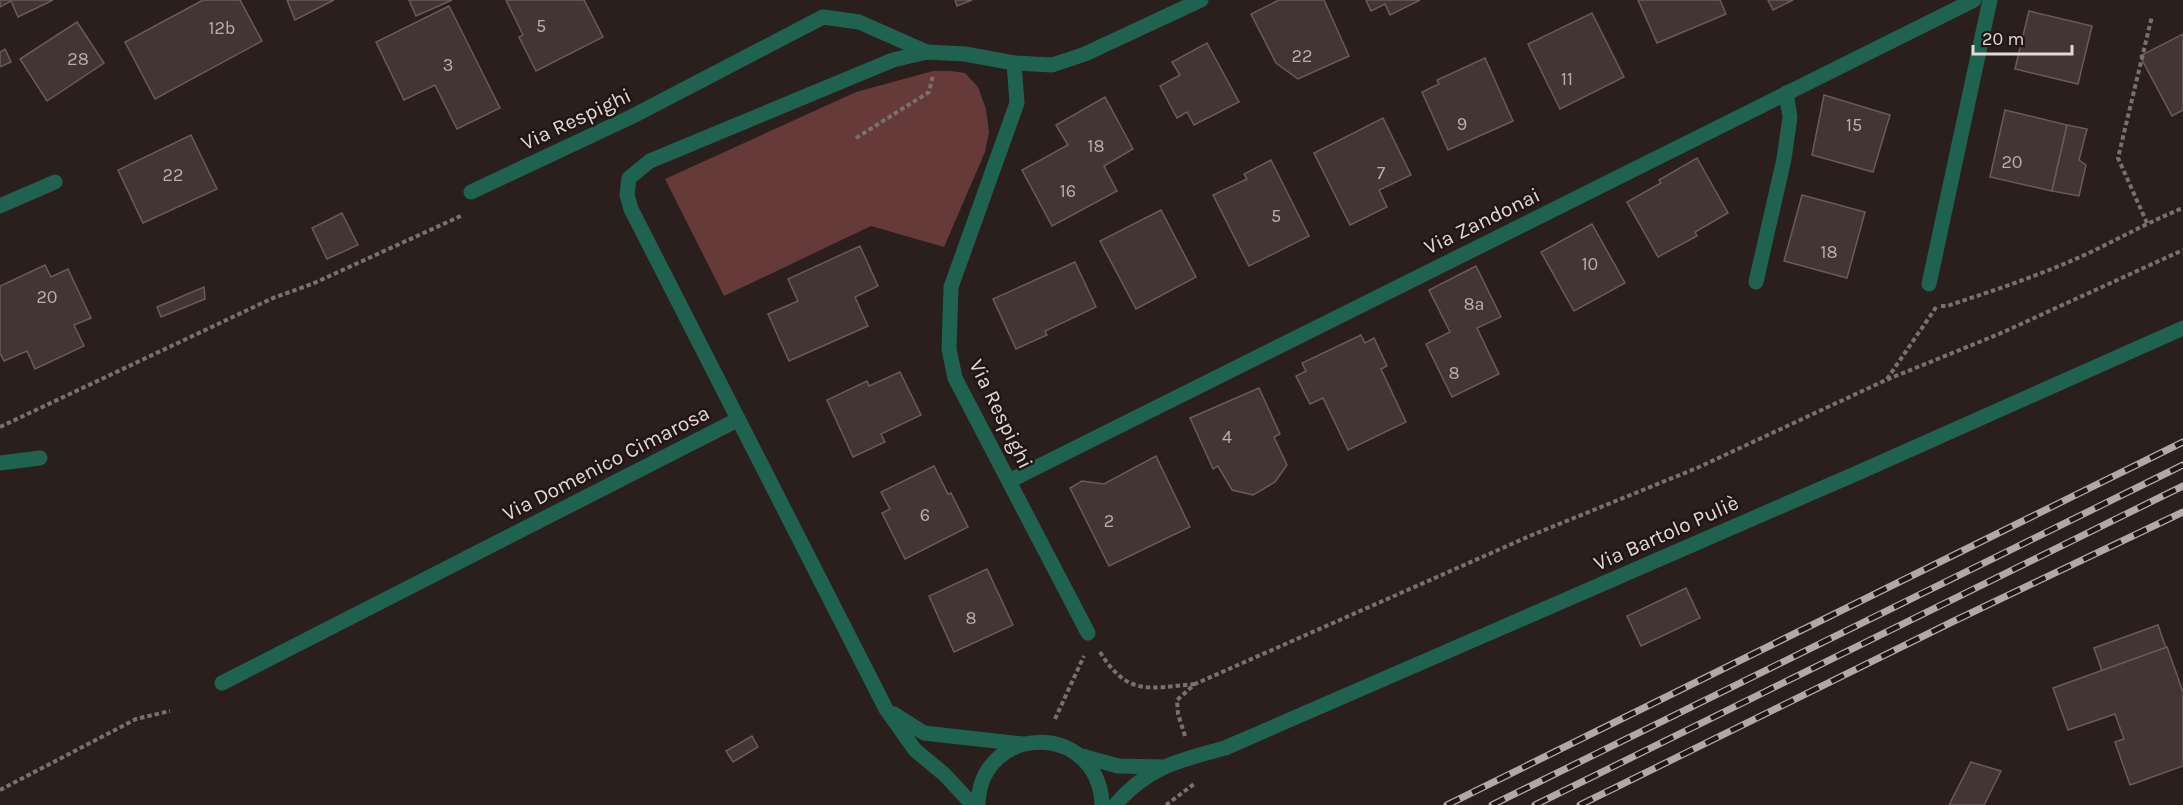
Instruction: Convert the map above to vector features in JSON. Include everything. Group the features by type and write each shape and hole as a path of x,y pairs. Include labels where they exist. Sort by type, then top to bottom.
{"street":[{"path":"931,53 964,54 1014,63 1052,65 1085,54 1201,0"},
{"name":"Via Zandonai","path":"1009,481 1974,0"},
{"path":"1929,284 1990,0"},
{"name":"Via Respighi","path":"471,192 633,117 823,17 859,22 931,53"},
{"name":"Via Domenico Cimarosa","path":"222,683 737,420 631,210 627,195 629,178 650,161 893,60 931,53"},
{"name":"Via Respighi","path":"1014,63 1017,103 951,287 949,349 955,378 1090,635"},
{"path":"1756,282 1784,159 1790,117 1786,93"},
{"path":"0,206 55,182"},
{"name":"Via Bartolo Puliè","path":"1079,756 1118,766 1161,767 1225,748 1862,471 2183,328"},
{"path":"737,420 886,709 915,750 944,774 973,805"},
{"path":"0,463 40,458"},
{"path":"886,709 924,733 1023,744 1053,743 1067,747 1090,767 1098,780 1101,805"},
{"path":"978,805 978,793 984,777 994,762 1007,751 1023,744"},
{"name":"Via Bartolo Puliè","path":"1115,805 1127,791 1161,767"}],"path":[{"path":"2147,222 2118,158 2152,16"},
{"path":"856,138 929,92 931,53"},
{"path":"1938,306 1959,303 2024,279 2090,252 2147,222 2183,208"},
{"path":"0,427 273,298 312,284 471,211"},
{"path":"1185,736 1178,714 1177,700 1195,684 1533,535 1697,468 1886,380 1999,334 2183,250"},
{"path":"1929,284 1929,294 1938,306"},
{"path":"1954,298 1959,303"},
{"path":"1886,380 1938,306"},
{"path":"1090,635 1106,662 1126,683 1144,689 1195,684"},
{"path":"1055,719 1074,682 1090,635"},
{"path":"0,790 136,719 170,711"},
{"path":"1166,805 1200,779"}],"shaded area":[{"path":"933,71 965,73 978,87 986,109 989,132 985,152 944,247 871,226 724,296 665,179 856,92"}],"building":[{"path":"0,0 53,0 18,17 11,1 0,7"},
{"path":"203,0 240,0 262,41 155,99 125,42"},
{"path":"287,0 334,0 295,20"},
{"path":"409,0 452,0 416,16"},
{"path":"506,0 584,0 603,37 536,71 519,37 523,35"},
{"path":"955,0 972,0 957,6"},
{"path":"1279,0 1324,0 1349,56 1298,79 1276,63 1251,14"},
{"path":"1366,0 1420,0 1390,15 1385,4 1371,11"},
{"path":"1638,0 1720,0 1726,14 1657,43"},
{"path":"1768,0 1793,0 1773,10"},
{"path":"449,6 500,108 457,129 435,85 404,100 376,42"},
{"path":"2029,11 2092,26 2078,84 2015,69"},
{"path":"1592,13 1624,77 1560,109 1528,44"},
{"path":"77,22 104,63 47,101 20,59"},
{"path":"2183,34 2183,110 2172,116 2140,56"},
{"path":"1207,43 1239,102 1194,125 1187,112 1177,118 1160,86 1180,75 1172,62"},
{"path":"5,49 11,62 0,67 0,52"},
{"path":"1485,58 1513,121 1448,150 1422,92 1439,84 1437,80"},
{"path":"1824,95 1890,115 1873,172 1812,155"},
{"path":"1105,97 1133,149 1104,166 1117,191 1052,226 1022,170 1068,145 1056,125"},
{"path":"2005,110 2067,125 2052,191 1990,177"},
{"path":"1383,118 1411,175 1379,190 1387,207 1350,225 1314,153"},
{"path":"2067,125 2087,129 2079,160 2086,165 2079,196 2052,191"},
{"path":"191,135 217,189 143,223 118,170"},
{"path":"1697,158 1728,213 1695,232 1697,236 1658,257 1627,202 1661,183 1659,180"},
{"path":"1271,160 1309,236 1249,266 1213,195 1247,179 1244,174"},
{"path":"1802,195 1865,212 1847,278 1784,261"},
{"path":"1161,210 1196,277 1136,309 1100,241"},
{"path":"342,213 358,245 327,259 312,228"},
{"path":"1592,224 1625,283 1574,311 1541,252"},
{"path":"860,246 878,286 855,297 868,326 789,361 768,314 798,301 788,279"},
{"path":"1075,262 1096,307 1045,331 1047,335 1016,349 993,299"},
{"path":"45,265 51,277 68,269 91,318 74,325 84,346 35,369 27,351 4,361 0,353 0,286"},
{"path":"1476,266 1501,317 1477,328 1499,374 1452,397 1426,344 1450,332 1429,290"},
{"path":"204,287 205,299 161,317 157,307"},
{"path":"1361,335 1365,343 1374,338 1387,366 1381,369 1406,422 1348,450 1323,398 1310,404 1296,376 1306,371 1302,363"},
{"path":"900,372 921,415 881,434 885,442 853,457 827,400 867,381 869,386"},
{"path":"1259,388 1280,434 1274,437 1287,465 1275,482 1253,495 1232,490 1218,466 1213,469 1190,418"},
{"path":"1156,456 1190,527 1109,566 1070,488 1082,481 1104,484"},
{"path":"934,466 968,527 905,559 882,513 890,509 881,492"},
{"path":"987,569 1013,625 954,652 929,596"},
{"path":"1686,588 1700,618 1641,646 1627,616"},
{"path":"2158,625 2166,648 2102,671 2094,648"},
{"path":"2167,647 2183,692 2183,766 2130,785 2115,742 2124,739 2115,714 2068,730 2053,688"},
{"path":"752,736 758,747 733,762 726,751"},
{"path":"1971,762 2001,771 1984,805 1949,805"}],"railway":[{"path":"1447,805 2183,442"},
{"path":"1492,805 2183,465"},
{"path":"1535,805 2183,486"},
{"path":"1580,805 1954,621 2183,512"}]}
